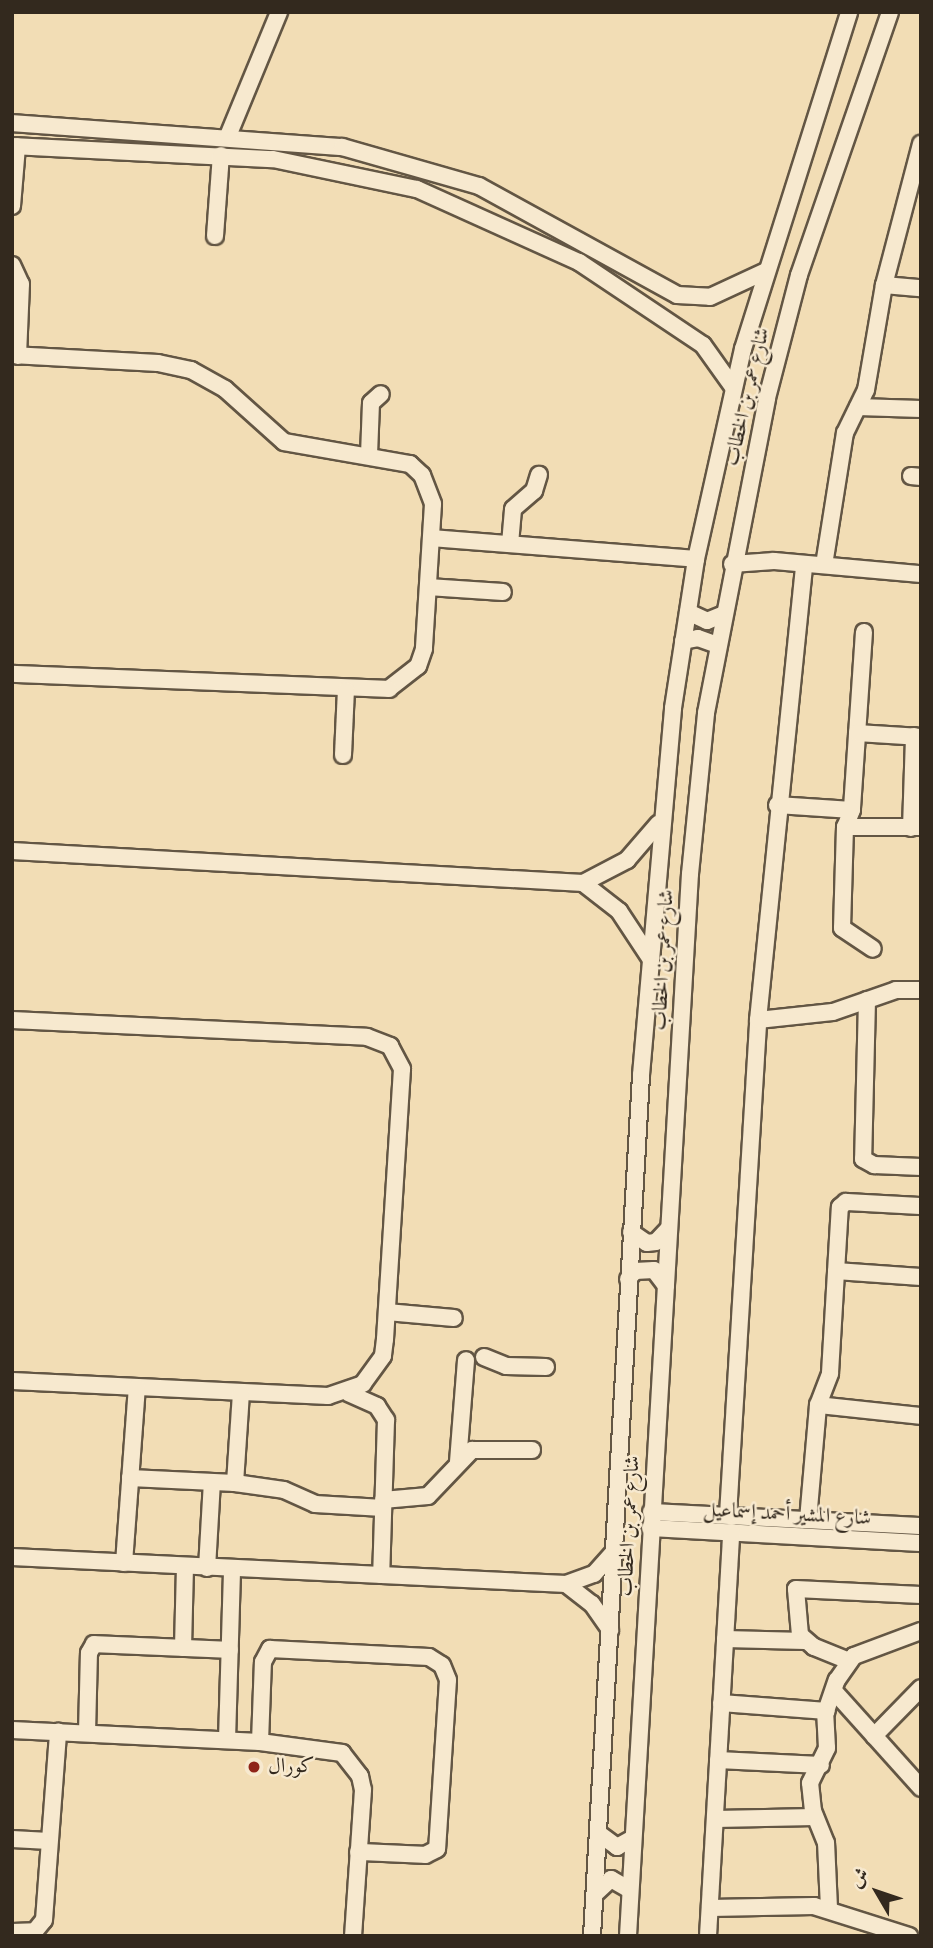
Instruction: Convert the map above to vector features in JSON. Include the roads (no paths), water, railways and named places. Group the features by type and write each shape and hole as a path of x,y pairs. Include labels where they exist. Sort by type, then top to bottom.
{"street":[{"path":"228,136 279,12"},
{"name":"شارع عمر بن الخطاب","path":"592,1936 628,1279 659,822 683,641 696,559 733,387 764,272 849,12"},
{"name":"شارع عمر بن الخطاب","path":"628,1936 690,874 717,645 732,564 799,275 890,12"},
{"path":"12,123 304,141 386,157 479,187 677,295 710,297 764,272"},
{"path":"824,565 845,433 858,407 884,285 914,198 921,144"},
{"path":"12,206 15,146 221,155 381,178 458,204 579,262 703,345 733,387"},
{"path":"215,236 221,155"},
{"path":"381,178 386,157"},
{"path":"12,265 21,284 15,355 178,366 225,389 284,442 396,458 422,475 433,504 424,649 418,666 389,689 346,690 12,674"},
{"path":"884,285 921,288"},
{"path":"369,455 371,403 381,394"},
{"path":"858,407 921,409"},
{"path":"510,544 513,509 534,491 539,474"},
{"path":"431,538 696,559"},
{"path":"732,564 824,565 921,574"},
{"path":"729,1515 758,1020 776,805 804,564"},
{"path":"428,587 503,592"},
{"path":"688,612 706,621 722,615"},
{"path":"864,632 852,810 845,827 842,928 873,949"},
{"path":"683,641 698,638 717,645"},
{"path":"343,755 346,690"},
{"path":"845,827 916,827 917,736 857,733"},
{"path":"776,805 852,810"},
{"path":"12,851 583,883 627,860 659,822"},
{"path":"583,883 619,911 650,958"},
{"path":"758,1020 833,1012 896,990 921,990"},
{"path":"867,1000 863,1158 874,1165 921,1167"},
{"path":"12,1020 367,1037 390,1046 402,1069 383,1356 375,1372 348,1392"},
{"path":"808,1520 818,1405 830,1373 843,1204 921,1206"},
{"path":"631,1232 646,1243 656,1242 669,1228"},
{"path":"628,1279 644,1268 654,1270 666,1286"},
{"path":"836,1271 921,1277"},
{"path":"387,1312 454,1318"},
{"path":"484,1357 506,1366 546,1367"},
{"path":"458,1462 466,1360"},
{"path":"12,1381 241,1392 348,1392 377,1406 386,1420 381,1575"},
{"path":"124,1563 137,1387"},
{"path":"235,1483 241,1392"},
{"path":"818,1405 921,1416"},
{"path":"130,1478 235,1483 284,1490 315,1504 383,1504 428,1496 458,1462 481,1447 532,1450"},
{"path":"206,1568 212,1482"},
{"name":"شارع المشير أحمد إسماعيل","path":"651,1520 729,1515 921,1526"},
{"name":"شارع المشير أحمد إسماعيل","path":"651,1520 731,1532 921,1543"},
{"path":"708,1936 731,1532"},
{"path":"12,1558 566,1584 594,1573 614,1552"},
{"path":"183,1647 185,1566"},
{"path":"227,1740 232,1569"},
{"path":"566,1584 592,1604 610,1630"},
{"path":"805,1641 797,1629 796,1589 921,1595"},
{"path":"829,1908 826,1843 815,1817 810,1783 827,1748 827,1711 849,1661 921,1631"},
{"path":"725,1639 805,1641 849,1661"},
{"path":"87,1733 90,1648 183,1647 230,1650"},
{"path":"260,1742 264,1662 270,1649 429,1657 442,1665 447,1680 437,1849 425,1855 358,1852"},
{"path":"874,1736 921,1688"},
{"path":"834,1691 921,1788"},
{"path":"721,1703 827,1711"},
{"path":"12,1730 328,1747 353,1763 363,1790 353,1936"},
{"path":"12,1932 42,1925 58,1732"},
{"path":"718,1760 821,1765"},
{"path":"715,1819 815,1817"},
{"path":"598,1833 617,1847 633,1838"},
{"path":"12,1839 49,1841"},
{"path":"595,1894 611,1879 630,1890"},
{"path":"709,1908 829,1908 909,1936"}],"place":[{"name":"كورال","path":"254,1767"}]}
